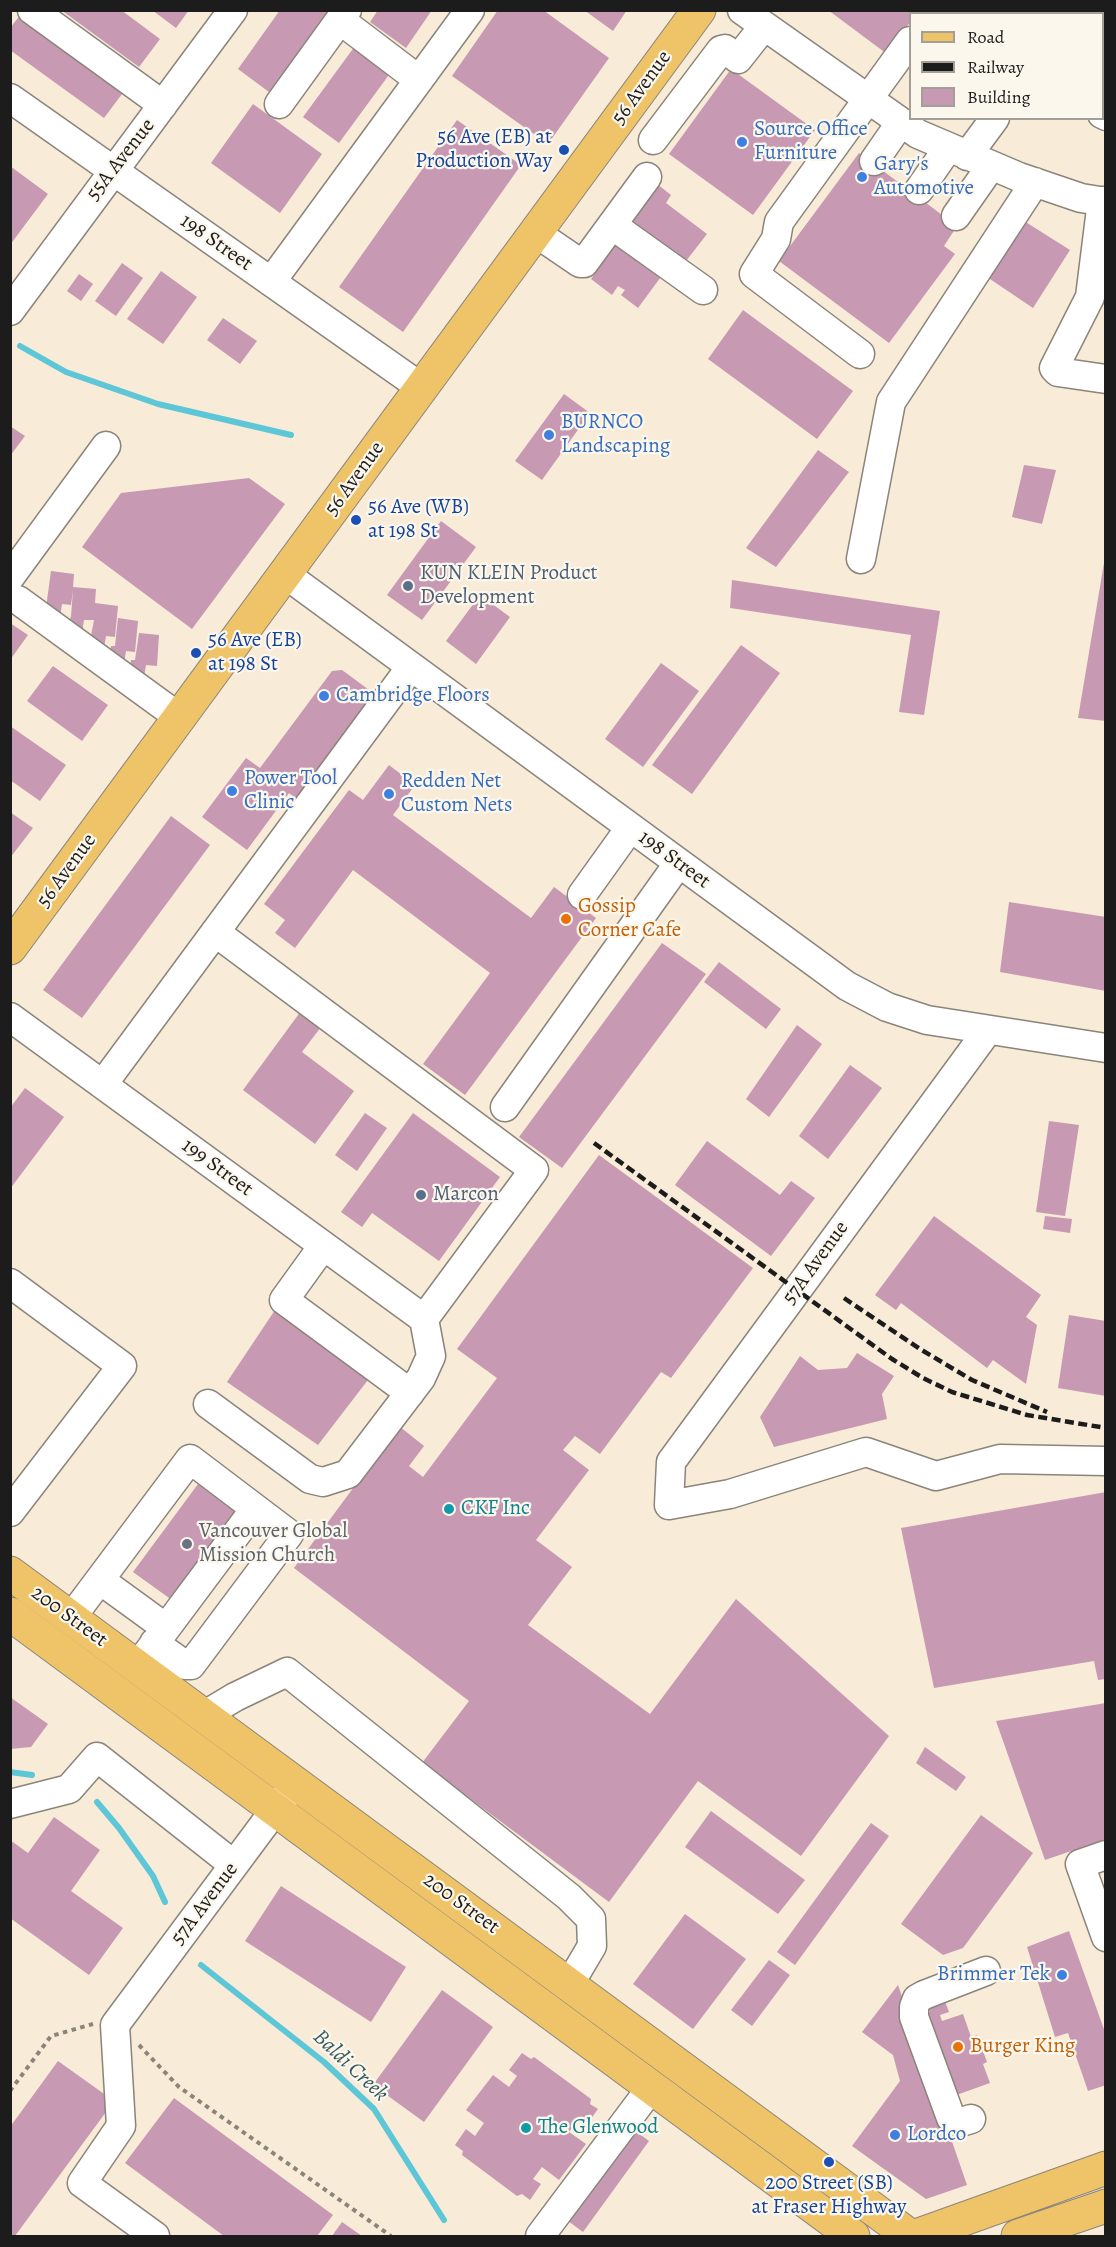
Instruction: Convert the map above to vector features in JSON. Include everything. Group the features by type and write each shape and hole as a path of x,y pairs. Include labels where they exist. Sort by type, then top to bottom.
{"main road":[{"name":"56 Avenue","path":"10,948 699,10"},
{"name":"200 Street","path":"10,1573 71,1618 152,1646 205,1715 910,2236"},
{"name":"200 Street","path":"10,1614 651,2088 810,2221 853,2236"},
{"path":"916,2236 1106,2168"},
{"path":"1018,2236 1106,2206"}],"street":[{"path":"32,10 163,105"},
{"name":"55A Avenue","path":"10,311 233,10"},
{"path":"271,282 470,10"},
{"path":"279,104 343,16 419,80"},
{"path":"653,140 721,50 725,49 738,59 753,18 901,122 969,157 1081,198 1104,202 1101,249 1089,297 1095,312 1054,368 1058,372 1106,379"},
{"path":"860,354 754,274 776,239 779,222 909,42"},
{"name":"198 Street","path":"10,98 422,388"},
{"path":"956,216 969,157 993,120"},
{"path":"874,161 901,122"},
{"path":"919,190 969,157"},
{"path":"536,233 583,264 647,177"},
{"path":"861,559 891,402 1035,182"},
{"path":"612,225 703,290"},
{"path":"106,446 14,588 180,718"},
{"name":"198 Street","path":"285,574 830,975 873,1001 927,1020 1106,1048"},
{"path":"103,1084 411,667"},
{"path":"582,895 630,828"},
{"path":"505,1107 678,864"},
{"path":"208,1404 310,1479 323,1482 348,1474 421,1378 431,1356 424,1319 534,1170 215,932"},
{"name":"199 Street","path":"10,1017 424,1319"},
{"name":"57A Avenue","path":"988,1030 671,1462 669,1505 730,1494 866,1452 936,1476 1000,1459 1106,1461"},
{"path":"323,1246 284,1300 410,1393"},
{"path":"10,1283 122,1366 10,1512"},
{"path":"71,1618 190,1459 289,1534 191,1665 185,1665 152,1646 100,1580"},
{"path":"152,1646 255,1509"},
{"path":"205,1715 235,1697 287,1672 569,1897 591,1919 592,1946 569,1984"},
{"path":"10,1803 69,1788 97,1757 234,1865"},
{"name":"57A Avenue","path":"114,2029 296,1782"},
{"path":"1106,1855 1080,1864 1106,1937"},
{"path":"970,2119 961,2122 951,2118 914,2017 914,2007 917,1999 924,1995 986,1971"},
{"path":"114,2029 121,2126 82,2183 155,2236"},
{"path":"540,2236 651,2088"}],"path":[{"path":"10,2091 51,2036 114,2029 178,2086 391,2236"}],"building":[{"path":"61,10 121,10 160,39 139,67"},
{"path":"152,10 189,10 176,28"},
{"path":"280,10 332,10 273,95 238,69"},
{"path":"378,10 432,10 406,48 370,22"},
{"path":"498,10 543,10 609,58 548,144 452,76"},
{"path":"584,10 627,10 613,31"},
{"path":"828,10 920,10 909,12 909,23 887,54"},
{"path":"1035,10 1106,10 1106,24 1104,26 1104,12 1037,12"},
{"path":"21,14 125,90 104,118 10,50 10,28"},
{"path":"355,46 391,72 339,143 303,117"},
{"path":"731,69 815,130 753,215 669,154"},
{"path":"253,104 322,154 280,213 211,163"},
{"path":"457,120 521,165 403,332 339,287"},
{"path":"859,153 957,226 944,246 955,254 889,343 779,261"},
{"path":"10,166 48,194 10,245"},
{"path":"657,184 671,195 666,203 707,234 686,261 627,219"},
{"path":"1024,221 1070,250 1033,308 987,277"},
{"path":"617,239 663,274 638,308 621,295 625,290 618,286 612,295 591,279"},
{"path":"122,263 143,278 116,316 95,301"},
{"path":"161,271 197,297 163,344 127,319"},
{"path":"79,274 93,284 81,301 67,291"},
{"path":"743,310 853,391 817,439 708,359"},
{"path":"223,318 257,341 240,364 207,340"},
{"path":"564,394 590,413 542,480 515,461"},
{"path":"10,426 25,436 10,456"},
{"path":"818,450 849,472 776,567 746,548"},
{"path":"1024,465 1056,470 1042,524 1012,517"},
{"path":"249,478 285,504 192,629 82,547 121,493"},
{"path":"441,521 476,547 422,620 387,595"},
{"path":"1104,563 1106,563 1106,721 1078,718"},
{"path":"51,571 74,574 73,587 96,589 95,603 118,606 115,637 106,636 104,648 89,646 94,620 84,620 82,633 67,630 71,616 73,590 71,605 62,604 60,617 45,615"},
{"path":"732,580 940,611 924,715 899,712 911,635 730,608"},
{"path":"480,595 510,617 476,664 446,641"},
{"path":"118,618 138,621 135,652 126,651 124,663 109,661 111,646 115,646"},
{"path":"10,623 28,635 10,660"},
{"path":"139,633 159,635 157,666 146,665 144,677 129,675 131,660 135,660"},
{"path":"741,645 780,673 692,794 652,765"},
{"path":"661,663 699,691 643,767 605,739"},
{"path":"53,666 108,705 82,741 27,701"},
{"path":"342,670 380,698 302,803 289,793 247,850 202,817 246,758 260,768 332,671"},
{"path":"10,726 66,765 40,801 10,780"},
{"path":"389,765 415,785 393,815 531,918 554,887 596,918 465,1095 423,1064 490,973 353,870 295,948 275,933 285,920 264,904 349,790 363,800"},
{"path":"10,812 33,828 10,858"},
{"path":"171,816 210,845 82,1018 43,990"},
{"path":"1009,902 1106,917 1106,991 1000,972"},
{"path":"662,943 706,974 562,1168 519,1137"},
{"path":"719,962 781,1009 766,1029 704,982"},
{"path":"301,1011 321,1027 302,1052 354,1091 315,1144 243,1090"},
{"path":"797,1025 822,1044 769,1117 746,1099"},
{"path":"850,1065 882,1088 828,1159 799,1136"},
{"path":"25,1088 64,1117 10,1189 10,1108"},
{"path":"365,1113 387,1128 357,1171 335,1155"},
{"name":"Marcon","path":"413,1113 500,1177 439,1261 372,1213 362,1227 341,1212"},
{"path":"1049,1121 1079,1125 1065,1216 1036,1212"},
{"path":"707,1141 780,1195 791,1181 815,1198 771,1256 675,1185"},
{"name":"CKF Inc","path":"599,1155 753,1268 671,1378 661,1372 600,1454 575,1436 563,1450 589,1470 536,1540 572,1567 528,1625 650,1714 736,1599 889,1736 801,1856 698,1781 609,1902 422,1763 469,1701 294,1568 399,1426 424,1446 409,1466 423,1477 497,1378 457,1349"},
{"path":"934,1216 1041,1295 1026,1317 1037,1325 1026,1384 993,1360 987,1368 901,1303 896,1310 875,1295"},
{"path":"1045,1216 1072,1219 1070,1233 1043,1229"},
{"path":"277,1307 371,1376 318,1445 227,1382"},
{"path":"1069,1315 1106,1321 1106,1396 1058,1388"},
{"path":"857,1353 894,1376 882,1394 887,1419 774,1447 760,1417 800,1356 818,1370 847,1368"},
{"name":"Vancouver Global Mission Church","path":"198,1484 241,1516 176,1603 133,1572"},
{"path":"1106,1492 1106,1679 1098,1680 1094,1661 934,1688 901,1528"},
{"path":"10,1697 48,1724 31,1747 10,1749"},
{"path":"1106,1703 1106,1839 1045,1860 996,1721"},
{"path":"925,1747 966,1777 956,1791 916,1763"},
{"path":"711,1811 805,1880 778,1914 685,1847"},
{"path":"981,1815 1033,1853 963,1948 943,1955 901,1924"},
{"path":"54,1817 100,1850 71,1891 123,1928 89,1975 10,1918 10,1840 28,1853"},
{"path":"871,1823 889,1836 795,1965 777,1952"},
{"path":"281,1886 406,1967 371,2022 245,1941"},
{"path":"685,1914 746,1959 693,2029 633,1984"},
{"path":"1069,1931 1106,2035 1106,2085 1088,2091 1068,2033 1055,2037 1027,1947"},
{"path":"769,1960 790,1975 752,2026 731,2010"},
{"path":"898,1985 967,2185 926,2199 852,2146 900,2081 893,2055 862,2032"},
{"path":"442,1990 493,2027 424,2122 373,2085"},
{"name":"Burger King","path":"943,1996 949,2012 940,2015 942,2021 963,2014 971,2037 977,2035 987,2062 983,2064 990,2083 948,2098 924,2015 930,2012 927,2002"},
{"name":"The Glenwood","path":"522,2053 531,2059 534,2057 591,2099 590,2104 598,2109 586,2126 578,2120 569,2132 586,2144 559,2180 542,2167 533,2179 541,2184 530,2200 522,2194 517,2196 462,2155 463,2151 455,2145 466,2129 475,2136 484,2123 466,2110 493,2075 509,2087 517,2076 509,2070"},
{"path":"58,2061 114,2101 15,2236 10,2236 10,2127"},
{"path":"174,2098 333,2215 317,2236 224,2236 125,2163"},
{"path":"630,2127 649,2141 583,2232 564,2218"},
{"path":"342,2222 362,2236 332,2236"}],"waterway":[{"path":"20,346 66,372 158,404 291,435"},
{"name":"Baldi Creek","path":"10,1772 32,1775"},
{"name":"Baldi Creek","path":"97,1802 119,1828 153,1876 165,1902"},
{"name":"Baldi Creek","path":"201,1965 324,2062 374,2109 444,2220"}],"railway":[{"path":"594,1143 892,1359 923,1378 952,1392 1027,1415 1106,1428"},
{"path":"844,1298 920,1349 972,1380 1047,1412"}],"place":[{"name":"Source Office Furniture","path":"742,142"},
{"name":"56 Ave (EB) at Production Way","path":"564,150"},
{"name":"Gary's Automotive","path":"862,177"},
{"name":"BURNCO Landscaping","path":"549,435"},
{"name":"56 Ave (WB) at 198 St","path":"356,520"},
{"name":"KUN KLEIN Product Development","path":"408,586"},
{"name":"56 Ave (EB) at 198 St","path":"196,653"},
{"name":"Cambridge Floors","path":"324,696"},
{"name":"Power Tool Clinic","path":"232,791"},
{"name":"Redden Net Custom Nets","path":"389,794"},
{"name":"Gossip Corner Cafe","path":"566,919"},
{"name":"Marcon","path":"421,1195"},
{"name":"CKF Inc","path":"449,1509"},
{"name":"Vancouver Global Mission Church","path":"187,1544"},
{"name":"Brimmer Tek","path":"1062,1975"},
{"name":"Burger King","path":"958,2047"},
{"name":"The Glenwood","path":"526,2128"},
{"name":"Lordco","path":"895,2135"},
{"name":"200 Street (SB) at Fraser Highway","path":"829,2162"}]}
